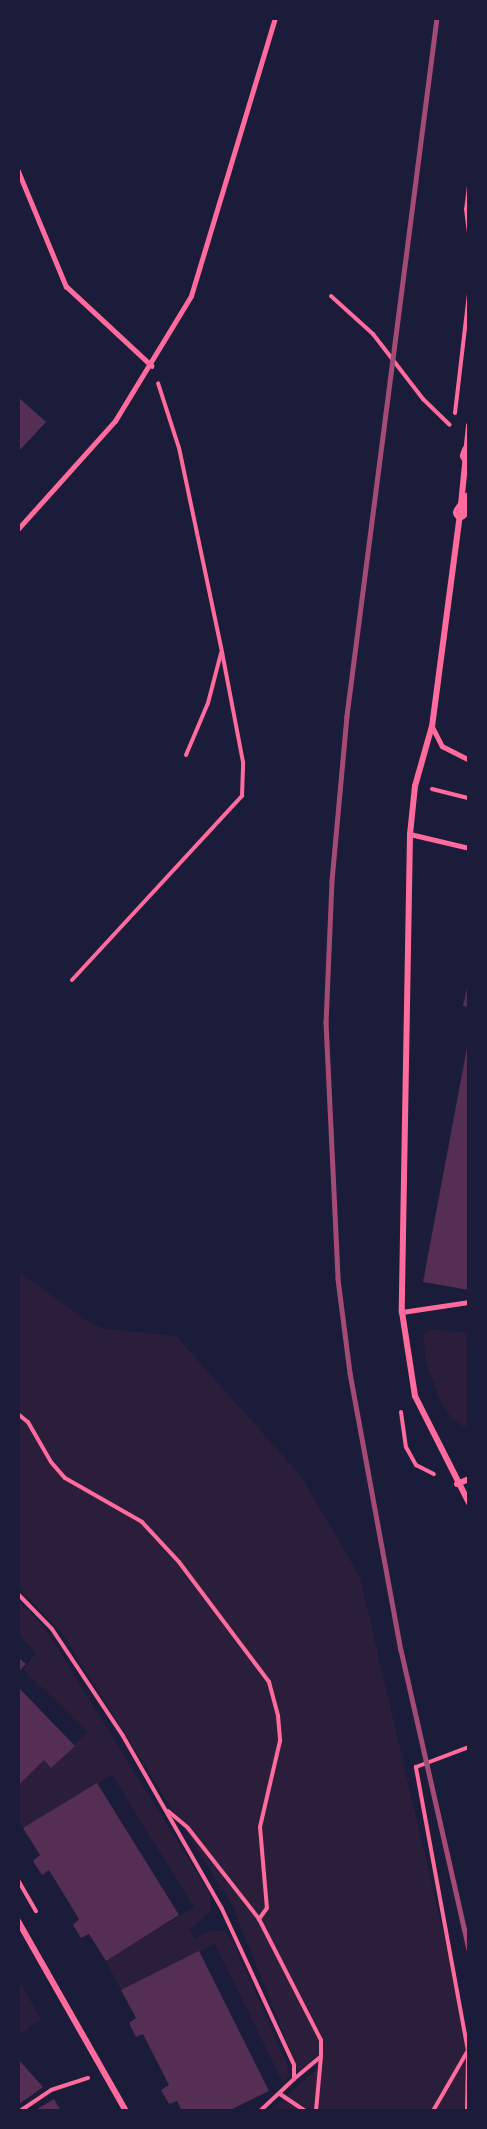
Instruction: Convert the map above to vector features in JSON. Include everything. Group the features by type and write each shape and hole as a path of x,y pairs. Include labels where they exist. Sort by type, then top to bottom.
{"street":[{"path":"469,425 465,506 432,726 415,786 410,834 402,1312 415,1396 457,1484 469,1503"},
{"path":"457,1484 469,1479"},
{"path":"18,1921 126,2111"}],"lane":[{"path":"18,529 115,421 152,366 191,296 275,18"},
{"path":"18,171 66,285 152,366"},
{"path":"432,726 442,746 469,760"},
{"path":"410,834 469,848"},
{"path":"402,1312 469,1302"}],"path":[{"path":"469,186 466,209 469,235"},
{"path":"331,296 354,314 423,399 453,428"},
{"path":"72,980 242,796 243,762 222,650 179,448 152,366"},
{"path":"186,755 208,703 222,650"},
{"path":"18,1414 28,1422 51,1462 65,1478 142,1522 179,1562 269,1682 278,1716 280,1741 260,1827 267,1908 258,1919"},
{"path":"18,1594 52,1629 164,1808 222,1909 294,2065 294,2079"},
{"path":"467,2111 468,2050 416,1767 469,1748"},
{"path":"164,1808 188,1828 258,1919 321,2040 315,2111"},
{"path":"433,2111 468,2050"},
{"path":"260,2111 321,2056"},
{"path":"20,2111 51,2090 104,2070"},
{"path":"280,2094 305,2111"}],"shaded area":[{"path":"18,1271 92,1324 108,1329 176,1336 301,1476 360,1577 469,2043 469,2111 269,2111 324,2063 300,2074 232,1905 61,1632 18,1587"},
{"path":"431,1329 469,1333 469,1430 451,1418 439,1398 426,1362 423,1334"},
{"path":"18,1601 45,1628 210,1894 211,1911 189,1930 195,1938 209,1931 225,1931 233,1942 287,2064 289,2076 283,2083 215,1944 121,1990 106,1961 194,1907 112,1775 23,1828 18,1819 18,1786 44,1760 52,1767 87,1732 23,1669 36,1653 18,1634"},
{"path":"18,1979 41,2019 21,2034 18,2031"}],"building":[{"path":"18,397 46,422 18,452"},
{"path":"469,979 469,1007 463,1006"},
{"path":"469,1042 469,1290 423,1282"},
{"path":"18,1657 26,1664 18,1672"},
{"path":"18,1687 75,1746 51,1768 44,1760 18,1786"},
{"path":"97,1783 179,1915 106,1961 89,1934 81,1938 73,1925 79,1919 49,1870 42,1875 33,1861 40,1855 23,1828"},
{"path":"199,1951 269,2091 228,2111 182,2111 177,2101 169,2104 161,2090 169,2085 143,2034 136,2037 129,2023 136,2018 121,1990"},
{"path":"18,2059 43,2087 18,2105"},
{"path":"54,2099 61,2111 34,2111"}],"railway":[{"path":"437,18 347,716 332,881 326,1022 338,1279 350,1373 401,1650 469,1949"}]}
